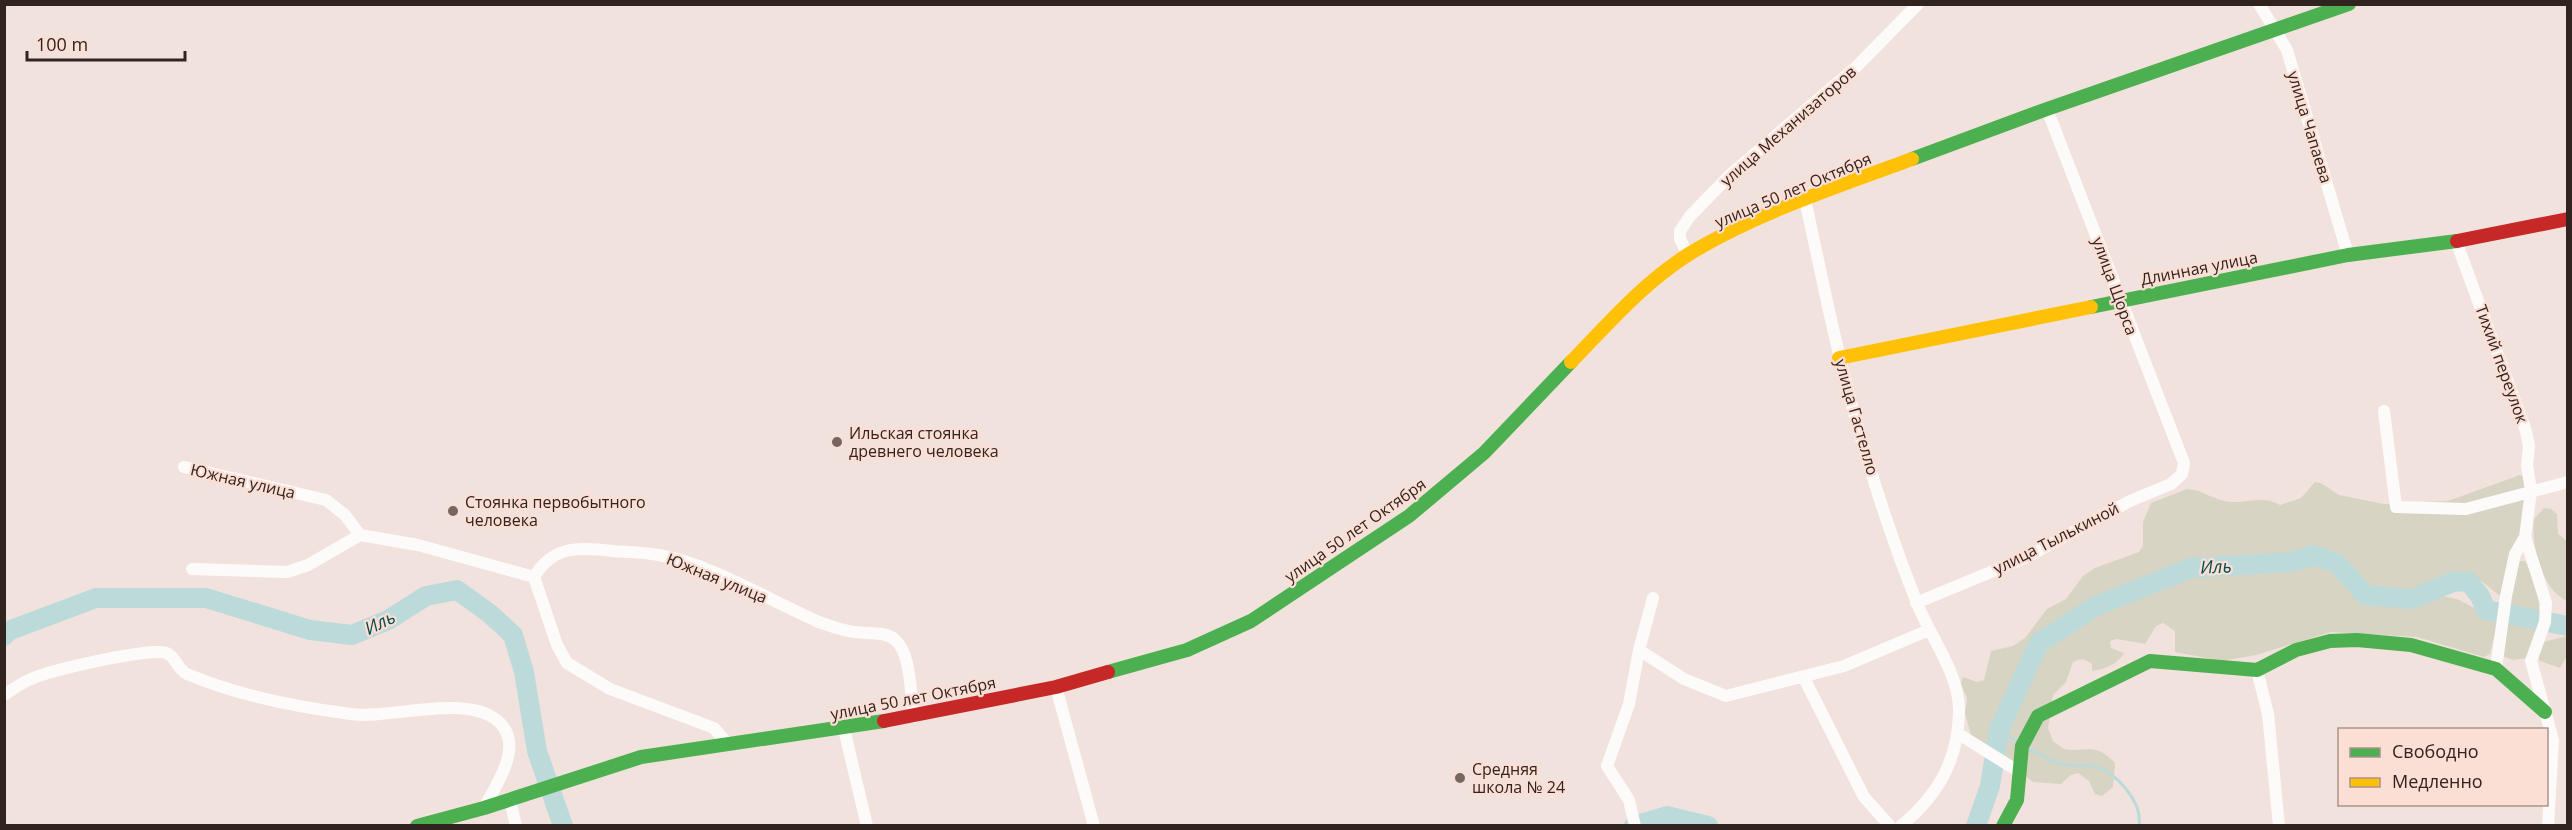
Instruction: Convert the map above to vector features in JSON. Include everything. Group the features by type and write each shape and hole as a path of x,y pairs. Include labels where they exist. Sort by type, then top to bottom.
{"street":[{"name":"улица Механизаторов","path":"1688,255 1680,239 1680,231 1690,216 1731,174 1856,67 1918,4"},
{"name":"улица Чапаева","path":"2259,4 2287,50 2348,255"},
{"name":"улица 50 лет Октября","path":"417,825 484,808 641,757 914,717 1056,687 1187,650 1251,621 1409,516 1484,453 1639,291 1688,255 1738,228 1805,199 2047,109 2349,4"},
{"name":"улица Щорса","path":"2047,109 2184,463"},
{"name":"улица Гастелло","path":"1805,199 1839,358 1869,465 1916,603 1954,684 1959,711 1957,733 1946,776 1920,810 1901,825"},
{"name":"Длинная улица","path":"1839,358 2348,255 2456,241 2568,219"},
{"name":"Тихий переулок","path":"2456,241 2526,431 2529,446 2527,465 2531,491 2525,537"},
{"path":"2384,411 2397,507 2466,509 2568,482"},
{"name":"улица Тылькиной","path":"1916,603 2027,557 2130,501 2172,484 2182,474 2184,463"},
{"name":"Южная улица","path":"184,467 326,500 345,514 360,535"},
{"path":"192,569 287,572 308,565 360,535 418,546 534,577 557,645 567,663 610,689 714,728 727,743"},
{"path":"2496,669 2506,596 2515,554 2525,537"},
{"path":"2525,537 2546,603 2545,622 2531,661 2553,740 2548,825"},
{"name":"Южная улица","path":"534,577 553,555 566,549 583,548 660,555 712,573 821,623 852,632 885,634 895,639 903,649 908,666 914,717"},
{"path":"1635,825 1629,800 1607,766 1629,704 1639,650 1653,598"},
{"path":"1639,650 1684,679 1726,696 1781,680 1804,678 1844,666 1929,630"},
{"path":"2002,825 2017,800 2018,771 2027,734 2038,716 2150,661 2257,670 2296,650 2330,641 2357,640 2411,645 2496,669 2545,712"},
{"path":"4,695 34,677 114,658 163,651 173,657 184,673 286,705 360,716 424,708 486,712 502,725 510,745 507,763 484,808"},
{"path":"2257,670 2268,714 2279,825"},
{"path":"1804,678 1864,796 1890,825"},
{"path":"1056,687 1094,825"},
{"path":"844,729 867,825"},
{"path":"1957,733 2018,771"},
{"path":"516,798 516,825"}],"shaded area":[{"path":"2520,475 2526,477 2523,532 2500,596 2479,579 2441,579 2436,595 2457,599 2498,620 2490,654 2484,657 2417,637 2331,632 2256,655 2222,661 2175,652 2175,631 2163,623 2156,626 2145,644 2117,639 2110,641 2111,648 2124,653 2110,666 2092,671 2092,664 2087,661 2073,662 2066,682 2053,695 2048,728 2053,741 2064,749 2091,749 2102,752 2115,763 2113,787 2102,796 2095,794 2089,781 2078,773 2071,775 2061,784 2033,782 1971,735 1965,713 1967,698 1961,684 1963,677 1977,682 1984,680 1991,651 2013,646 2025,638 2047,609 2066,599 2083,576 2095,568 2139,552 2143,546 2143,522 2151,503 2187,489 2196,490 2224,501 2266,500 2280,505 2301,498 2315,482 2321,483 2339,495 2384,504 2448,501"},
{"path":"2544,508 2551,509 2557,514 2558,534 2567,541 2567,601 2550,587 2536,553 2534,519"},
{"path":"2519,561 2525,561 2536,586 2539,610 2536,633 2527,658 2513,660 2502,656 2513,574"},
{"path":"2567,636 2567,656 2560,668 2540,661 2537,655 2543,642"}],"waterway":[{"name":"Иль","path":"1976,826 1990,786 1999,730 2039,643 2096,606 2191,568 2292,562 2314,555 2338,564 2365,595 2412,599 2453,582 2468,581 2480,596 2486,610 2568,626"},
{"name":"Иль","path":"4,636 8,631 96,598 206,598 310,630 352,635 388,620 426,596 457,590 489,613 513,635 524,672 537,751 563,826"},
{"path":"1999,730 2018,743"},
{"path":"2026,748 2061,764 2094,766 2111,775 2126,789 2137,807 2139,826"},
{"name":"Иль","path":"1634,826 1667,816 1708,826"}],"traffic: fast":[{"path":"1912,159 2047,109 2349,4"},
{"path":"2091,307 2348,255 2457,241"},
{"path":"1108,672 1187,650 1251,621 1409,516 1484,453 1571,362"},
{"path":"2003,826 2017,800 2022,746 2038,716 2150,661 2257,670 2296,650 2330,641 2357,640 2411,645 2496,669 2545,712"},
{"path":"417,826 484,808 641,757 884,721"}],"traffic: slow":[{"path":"1571,362 1641,291 1689,254 1742,225 1770,213 1912,159"},
{"path":"1839,358 2091,307"}],"traffic: jam":[{"path":"2457,241 2568,219"},
{"path":"884,721 1056,687 1108,672"}],"place":[{"name":"Ильская стоянка древнего человека","path":"837,442"},
{"name":"Стоянка первобытного человека","path":"453,511"},
{"name":"Средняя школа № 24","path":"1460,778"}]}
